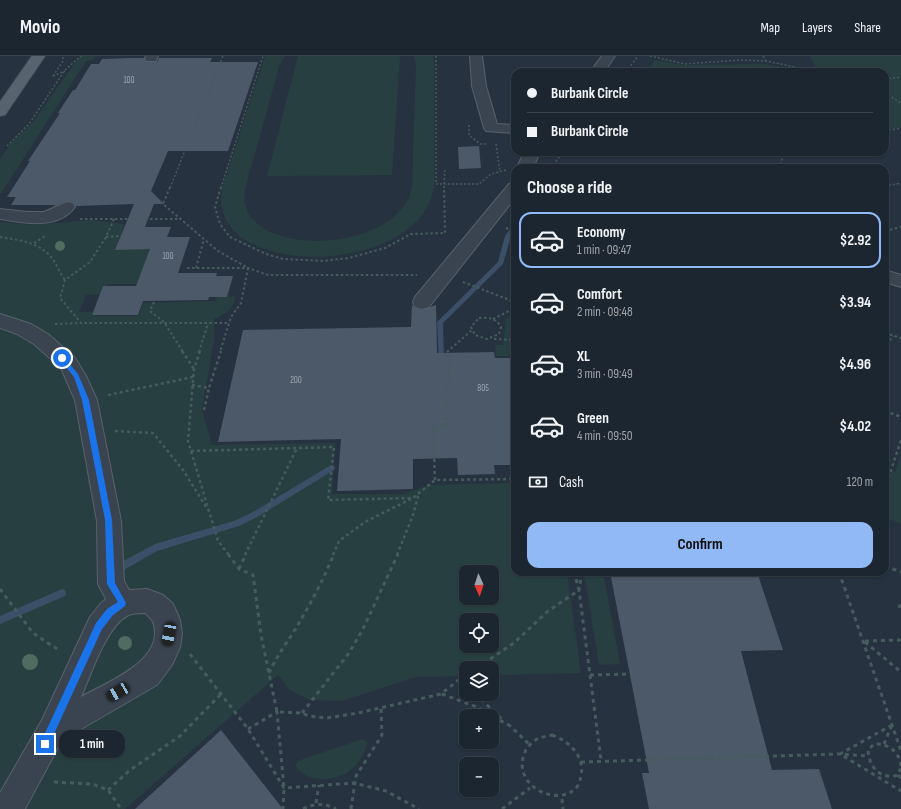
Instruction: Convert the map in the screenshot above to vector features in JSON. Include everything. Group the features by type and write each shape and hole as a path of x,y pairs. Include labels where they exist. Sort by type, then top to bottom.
{"main road":[{"path":"0,112 38,56"}],"lane":[{"path":"476,56 479,86 491,128 511,129"},
{"path":"600,68 609,56"},
{"path":"422,302 511,191"},
{"path":"0,214 32,218 50,217 60,213 71,214"},
{"path":"889,277 901,281"},
{"path":"0,321 24,329 41,340 57,352 68,363 76,376 86,400 109,520 111,584 123,603"},
{"path":"8,809 52,730 99,626 110,612 123,603 138,600 149,602 160,609 167,620 169,634 166,648 162,656 147,675 52,730"}],"path":[{"path":"63,56 63,61 53,76 70,67 81,56"},
{"path":"223,56 162,204 218,251 248,268 268,275 444,275 511,300"},
{"path":"263,56 215,206 220,224 230,237 266,254 283,259 323,261 349,258 385,248 411,234 445,233 444,170"},
{"path":"436,56 436,184 479,184 492,174 506,170"},
{"path":"629,68 638,56"},
{"path":"650,56 685,64 739,60 766,61 800,68"},
{"path":"763,56 766,61"},
{"path":"7,146 30,124 65,70"},
{"path":"889,79 901,77"},
{"path":"889,96 901,103"},
{"path":"889,130 901,128"},
{"path":"889,185 901,183"},
{"path":"71,214 90,218 181,219"},
{"path":"81,323 60,298 65,280 90,262 106,237 114,219"},
{"path":"889,230 901,227"},
{"path":"507,228 511,230"},
{"path":"34,243 51,233"},
{"path":"106,237 120,236"},
{"path":"0,237 34,243 51,256 65,280"},
{"path":"196,268 204,239"},
{"path":"187,268 248,268"},
{"path":"204,410 230,317 241,303 248,268"},
{"path":"154,302 150,311 164,322 194,369"},
{"path":"511,310 493,319 479,318 472,324 472,330 477,337 511,340"},
{"path":"492,338 496,337 501,331 500,324 493,319"},
{"path":"51,325 81,323 229,322"},
{"path":"208,323 194,369 188,441 218,541 239,569 253,575 261,635 277,712 284,788 283,809"},
{"path":"435,480 433,428 446,426 445,386 449,386 447,351 472,330"},
{"path":"889,334 901,338"},
{"path":"889,340 893,336"},
{"path":"86,400 193,377"},
{"path":"192,385 209,388"},
{"path":"889,412 901,417"},
{"path":"107,430 153,433 170,451 198,492 211,516"},
{"path":"889,477 901,440"},
{"path":"191,451 334,447 328,500 413,498"},
{"path":"239,569 297,448"},
{"path":"269,674 276,657 299,623 328,569 339,541 365,522 413,498 435,480 511,479"},
{"path":"302,713 349,653 363,629 402,545 419,493"},
{"path":"889,568 901,572"},
{"path":"575,576 579,590 601,760"},
{"path":"487,661 514,643 548,610 579,590 581,576"},
{"path":"840,576 901,751"},
{"path":"0,589 33,633 81,665"},
{"path":"901,606 899,606 901,612"},
{"path":"864,641 901,640"},
{"path":"864,641 901,672"},
{"path":"162,656 191,654 248,729 284,788"},
{"path":"590,675 629,674"},
{"path":"248,729 277,712 302,713 309,716 327,718 381,708 441,694 459,679"},
{"path":"108,790 130,770 180,736 221,694"},
{"path":"441,694 477,707 508,724"},
{"path":"483,701 530,744"},
{"path":"351,809 356,776 382,735 381,708"},
{"path":"884,744 892,725"},
{"path":"840,754 892,725"},
{"path":"552,734 562,737 570,743 577,752 581,762 582,772 580,782 575,791 562,799 548,800 538,795 530,788 524,778 522,756 534,740 542,736 552,734"},
{"path":"879,743 884,744 894,750 901,766 898,774 888,777 873,767 868,756 871,746 879,743"},
{"path":"840,754 901,791"},
{"path":"581,762 601,760 840,754 868,756"},
{"path":"898,774 901,778"},
{"path":"48,785 53,782 92,784 108,790 121,809"},
{"path":"284,788 354,783 386,791 419,809"},
{"path":"316,804 319,785"},
{"path":"502,809 530,788"},
{"path":"562,799 563,809"},
{"path":"303,809 316,804 326,804 336,809"}],"green space":[{"path":"80,56 96,56 93,60 86,61 0,195 0,159 11,143 33,122"},
{"path":"265,56 285,56 280,64 245,189 248,212 264,228 289,238 319,241 350,237 379,227 401,210 412,187 416,64 414,56 433,56 434,187 420,217 393,239 357,252 317,257 278,253 246,240 226,219 222,189"},
{"path":"298,56 400,56 392,175 267,176"},
{"path":"810,56 901,56 901,127 889,129 889,68 813,68 815,66"},
{"path":"655,60 683,65 764,64 786,68 650,68"},
{"path":"91,220 124,224 118,249 153,249 139,284 107,284 103,294 86,295 79,312 96,312 95,316 139,316 143,303 216,301 217,297 236,296 231,307 222,315 214,319 214,340 202,410 212,445 335,443 332,494 404,494 429,485 511,483 511,576 568,576 581,673 499,675 499,661 459,661 459,676 416,677 342,701 310,700 290,690 278,675 125,809 0,809 0,222 34,225"},
{"path":"511,316 511,356 496,356 495,345 503,345 506,319"},
{"path":"901,453 901,524 889,519 889,470 895,472"},
{"path":"585,576 604,576 620,664 599,665"},
{"path":"363,739 368,743 363,755 355,766 343,775 329,779 313,778 300,772 296,766 298,762 303,759"}],"building":[{"path":"144,58 146,62 157,62 159,58 212,58 210,62 258,62 228,151 168,151 151,191 164,204 154,204 145,227 171,227 167,237 190,237 178,273 217,273 216,276 233,276 227,297 209,297 208,300 143,301 138,315 92,315 103,286 136,286 150,249 115,250 134,204 76,206 73,202 67,201 54,206 11,205 16,197 7,197 30,161 28,161 60,113 58,113 73,90 75,90 91,64 99,64 102,59"},
{"path":"479,146 481,168 459,169 458,147"},
{"path":"412,305 415,308 422,310 436,305 437,353 494,352 495,358 511,358 511,465 494,465 495,474 458,475 457,458 413,459 413,489 337,491 341,439 218,442 243,330 411,327"},
{"path":"611,576 758,576 783,650 741,651 772,770 819,769 832,809 649,809 642,773 649,773"},
{"path":"221,730 283,809 135,809"}],"waterway":[{"path":"441,361 440,322 501,263 508,236 511,232"},
{"path":"119,568 155,548 236,524 256,514 331,468"},
{"path":"0,620 62,593"}],"route":[{"path":"45,744 99,626 115,607 123,603 111,584 109,520 86,400 76,376 68,363 62,358"}]}
